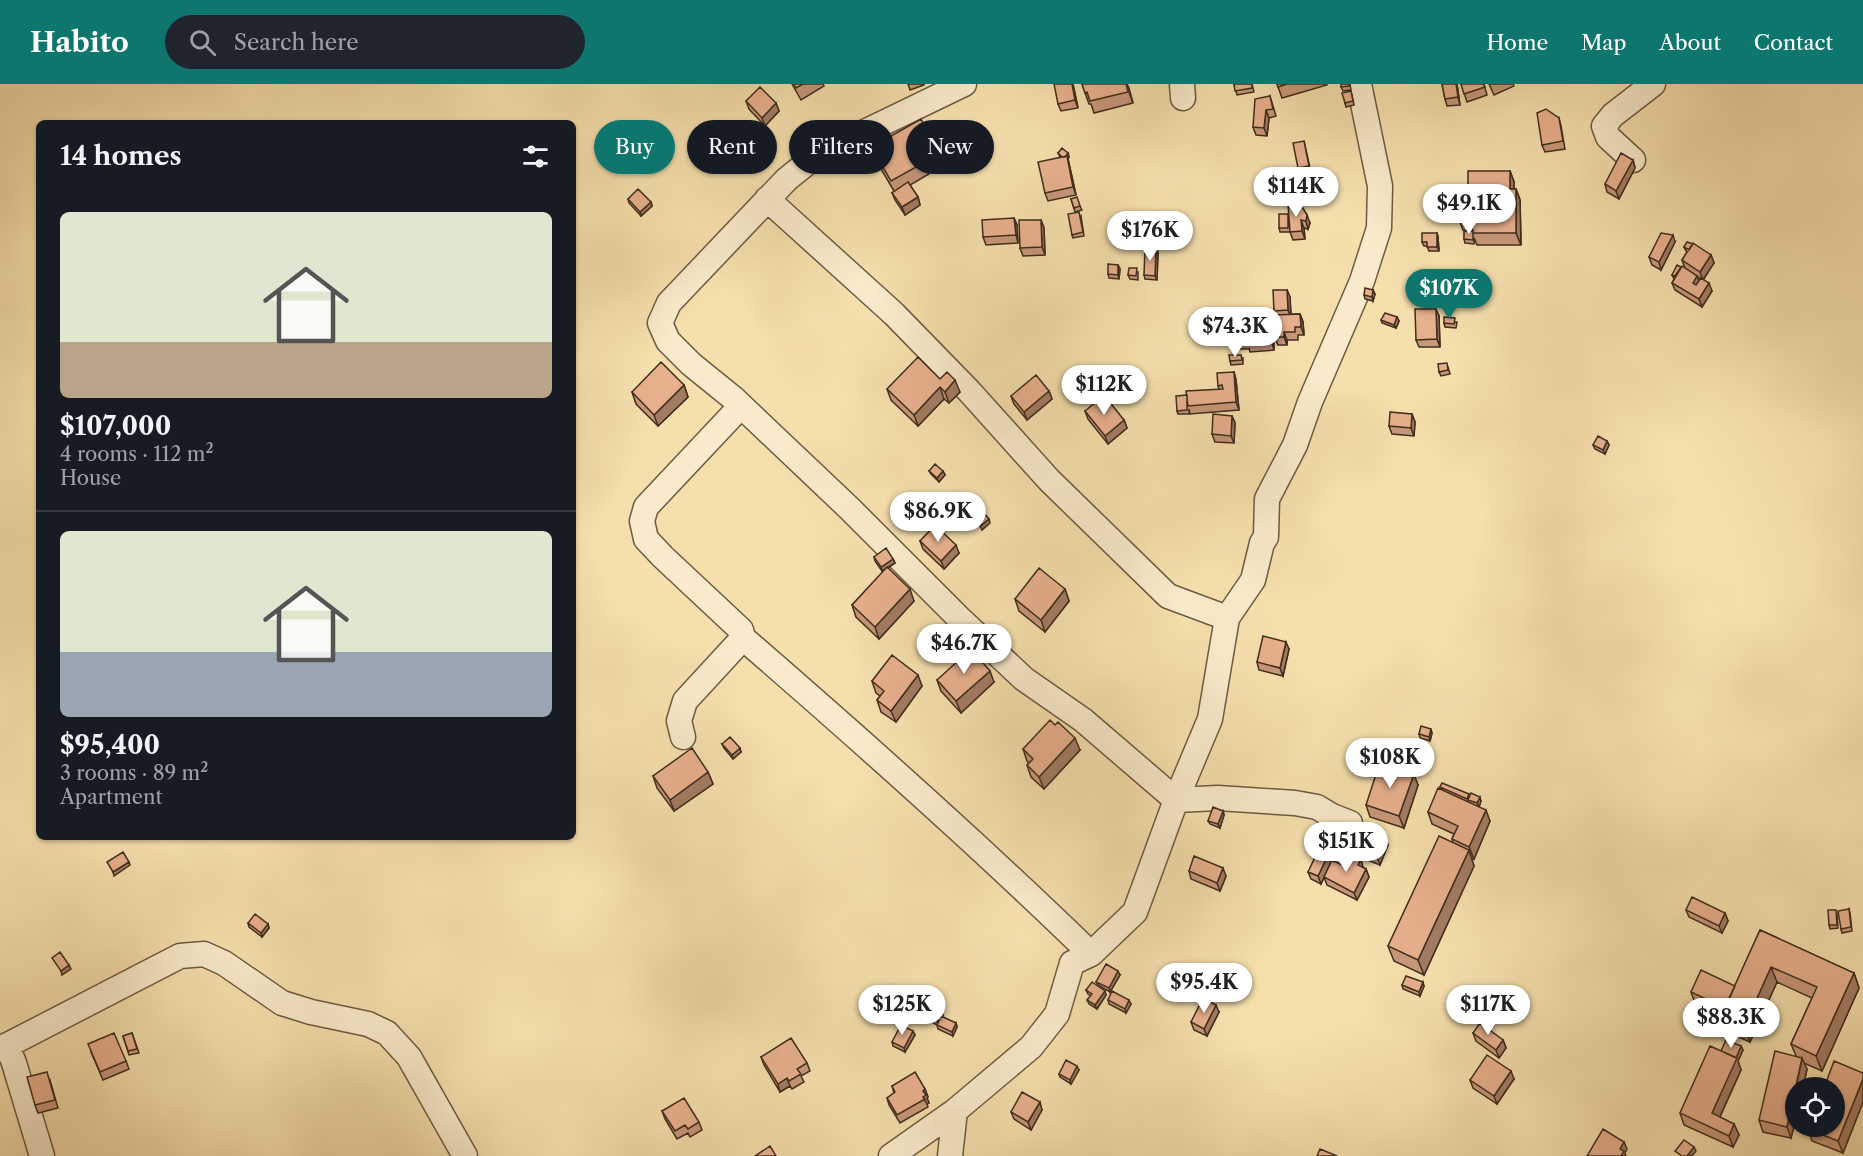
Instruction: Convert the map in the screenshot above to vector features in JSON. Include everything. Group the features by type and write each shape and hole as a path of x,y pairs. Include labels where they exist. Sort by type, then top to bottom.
{"street":[{"path":"964,84 817,155 787,179 669,303 660,322 668,341 849,508 1024,679 1083,720 1176,800 1218,798 1294,803 1317,807 1350,823"},
{"path":"891,1156 955,1110 1031,1047 1058,1014 1072,963 1091,954 1135,912 1176,800 1210,719 1227,618 1253,580 1262,543 1266,537 1267,499 1295,445 1310,402 1362,281 1379,228 1380,186 1359,84"},
{"path":"1633,160 1608,137 1604,126 1613,115 1653,84"},
{"path":"767,199 894,314 969,391 1048,480 1168,596 1227,618"},
{"path":"741,406 646,507 642,521 646,539 741,630 743,638 886,763 1017,882 1091,954"},
{"path":"683,736 679,722 685,700 743,638"},
{"path":"42,1156 15,1063 4,1047 180,956 204,954 224,963 282,1003 311,1012 368,1024 387,1033 409,1057 465,1156"},
{"path":"950,1156 955,1110"}],"building":[{"path":"1054,84 1072,84 1075,100 1058,104"},
{"path":"1082,84 1126,84 1128,92 1090,101"},
{"path":"1234,84 1252,84 1252,88 1235,91"},
{"path":"1442,84 1456,84 1458,97 1445,99"},
{"path":"1461,84 1483,84 1485,87 1464,94"},
{"path":"760,87 776,103 762,118 746,101"},
{"path":"1351,91 1353,101 1345,103 1342,93"},
{"path":"1270,96 1273,109 1266,110 1264,128 1253,127 1255,99"},
{"path":"1546,109 1559,118 1563,141 1542,145 1537,113"},
{"path":"906,128 906,173 891,181 887,174 894,174 894,134"},
{"path":"1304,141 1309,166 1298,168 1293,143"},
{"path":"1062,148 1068,153 1065,157 1058,153"},
{"path":"1621,153 1633,160 1616,191 1605,184"},
{"path":"1067,156 1073,187 1045,193 1038,162"},
{"path":"1310,169 1311,178 1295,179 1294,170"},
{"path":"1468,171 1510,171 1510,189 1516,189 1516,233 1473,233 1472,223 1459,219 1459,192 1468,192"},
{"path":"908,182 918,197 902,207 892,193"},
{"path":"1296,183 1309,183 1309,191 1296,191"},
{"path":"638,189 651,202 640,212 628,199"},
{"path":"1077,197 1080,206 1074,208 1071,199"},
{"path":"1288,204 1296,208 1301,205 1307,215 1306,221 1301,220 1302,231 1290,232"},
{"path":"1079,212 1083,232 1072,235 1068,214"},
{"path":"1279,214 1288,214 1288,228 1279,228"},
{"path":"1014,218 1016,235 983,237 982,220"},
{"path":"1019,220 1041,220 1042,247 1020,248"},
{"path":"1464,231 1473,231 1473,240 1464,239"},
{"path":"1422,233 1437,233 1437,247 1427,247 1427,242 1422,242"},
{"path":"1661,233 1673,235 1659,262 1649,257"},
{"path":"1687,242 1693,244 1689,250 1684,247"},
{"path":"1693,243 1711,255 1700,272 1682,260"},
{"path":"1145,248 1156,249 1155,276 1144,275"},
{"path":"1108,264 1118,265 1118,275 1108,274"},
{"path":"1677,265 1681,267 1675,276 1672,275"},
{"path":"1682,266 1697,276 1693,283 1696,285 1701,278 1709,283 1699,299 1672,283"},
{"path":"1129,268 1137,268 1136,276 1128,275"},
{"path":"1365,288 1373,290 1372,297 1364,295"},
{"path":"1273,290 1287,290 1288,310 1274,311"},
{"path":"1415,309 1436,309 1437,339 1416,340"},
{"path":"1270,313 1272,343 1247,344 1245,315"},
{"path":"1385,313 1397,317 1394,325 1381,320"},
{"path":"1300,314 1301,327 1295,327 1295,332 1284,332 1284,337 1275,337 1275,315"},
{"path":"1237,317 1246,317 1247,345 1238,345"},
{"path":"1444,317 1455,318 1454,324 1444,323"},
{"path":"1229,355 1241,355 1242,360 1230,361"},
{"path":"918,357 940,379 947,372 955,380 945,392 940,387 914,415 887,389"},
{"path":"661,362 684,385 654,415 632,392"},
{"path":"1447,363 1448,370 1439,372 1438,364"},
{"path":"1234,372 1236,402 1188,406 1186,391 1223,389 1222,385 1218,386 1217,373"},
{"path":"1036,375 1049,391 1024,412 1011,396"},
{"path":"1104,395 1124,420 1105,436 1085,411"},
{"path":"1187,395 1187,410 1177,411 1176,396"},
{"path":"1390,412 1412,414 1411,428 1389,426"},
{"path":"1213,414 1232,416 1231,436 1212,434"},
{"path":"1598,436 1607,441 1603,450 1593,445"},
{"path":"935,464 943,471 937,478 929,471"},
{"path":"982,511 989,519 980,526 973,518"},
{"path":"935,525 956,545 941,561 920,541"},
{"path":"886,548 893,559 881,567 874,557"},
{"path":"887,567 910,589 875,627 852,605"},
{"path":"1039,568 1065,589 1041,620 1015,599"},
{"path":"1263,636 1286,642 1280,668 1257,662"},
{"path":"971,649 990,671 956,701 937,680"},
{"path":"892,655 918,675 891,711 877,700 884,691 872,681"},
{"path":"1050,720 1055,725 1058,722 1075,738 1039,777 1027,765 1033,759 1023,749"},
{"path":"1421,726 1431,729 1429,737 1419,734"},
{"path":"730,737 740,748 732,755 722,744"},
{"path":"692,748 708,772 670,800 653,776"},
{"path":"1380,762 1414,774 1399,816 1366,805"},
{"path":"1442,783 1469,794 1467,799 1440,787"},
{"path":"1438,788 1486,810 1469,847 1452,839 1458,826 1428,812"},
{"path":"1471,793 1480,797 1477,803 1468,800"},
{"path":"1213,807 1223,811 1218,824 1208,821"},
{"path":"1362,828 1385,837 1377,857 1354,848"},
{"path":"1346,831 1356,834 1352,849 1342,846"},
{"path":"1439,836 1469,850 1418,960 1388,946"},
{"path":"1323,840 1333,845 1318,876 1308,872"},
{"path":"123,852 129,862 113,872 107,862"},
{"path":"1348,852 1361,859 1358,865 1366,869 1354,893 1324,877 1332,860 1342,865"},
{"path":"1194,856 1223,868 1217,883 1189,871"},
{"path":"1692,897 1725,913 1719,926 1686,910"},
{"path":"1849,909 1851,927 1841,929 1838,911"},
{"path":"1828,910 1836,910 1837,925 1829,925"},
{"path":"255,914 268,924 261,933 248,923"},
{"path":"1760,930 1854,973 1816,1056 1791,1044 1817,987 1771,967 1744,1027 1721,1016"},
{"path":"60,952 69,965 61,971 52,958"},
{"path":"1106,964 1118,971 1109,988 1096,982"},
{"path":"1701,970 1735,986 1725,1008 1691,992"},
{"path":"1406,976 1423,982 1419,992 1402,985"},
{"path":"1092,982 1105,991 1095,1005 1087,1000 1092,994 1086,990"},
{"path":"1112,991 1129,1000 1125,1009 1108,1000"},
{"path":"1203,998 1216,1005 1204,1029 1191,1022"},
{"path":"922,1001 942,1011 937,1021 917,1011"},
{"path":"941,1016 956,1023 952,1032 937,1025"},
{"path":"1480,1023 1503,1040 1496,1050 1473,1033"},
{"path":"901,1025 913,1031 904,1048 892,1042"},
{"path":"114,1033 126,1061 100,1072 88,1044"},
{"path":"132,1033 137,1049 128,1051 123,1036"},
{"path":"791,1038 807,1063 797,1069 801,1074 789,1081 787,1078 778,1084 761,1057"},
{"path":"1726,1040 1741,1046 1736,1058 1721,1051"},
{"path":"1710,1046 1737,1058 1712,1113 1734,1124 1729,1136 1680,1113"},
{"path":"1775,1051 1802,1058 1798,1077 1785,1077 1785,1126 1759,1120"},
{"path":"1487,1055 1511,1071 1494,1096 1470,1080"},
{"path":"1066,1060 1077,1066 1070,1080 1059,1074"},
{"path":"1834,1061 1863,1073 1863,1079 1845,1124 1845,1077 1828,1077"},
{"path":"47,1072 55,1100 35,1105 27,1077"},
{"path":"915,1072 925,1089 923,1091 926,1095 923,1097 925,1099 897,1115 887,1098 895,1092 892,1086"},
{"path":"1022,1092 1040,1102 1028,1122 1011,1112"},
{"path":"684,1098 699,1122 688,1129 685,1125 675,1131 662,1111"},
{"path":"1603,1129 1624,1142 1620,1149 1624,1151 1621,1156 1587,1156"},
{"path":"1828,1137 1840,1137 1838,1141"},
{"path":"1684,1140 1694,1147 1687,1156 1682,1156 1675,1151"},
{"path":"770,1146 776,1156 755,1156"},
{"path":"1320,1149 1337,1156 1317,1156"}]}
